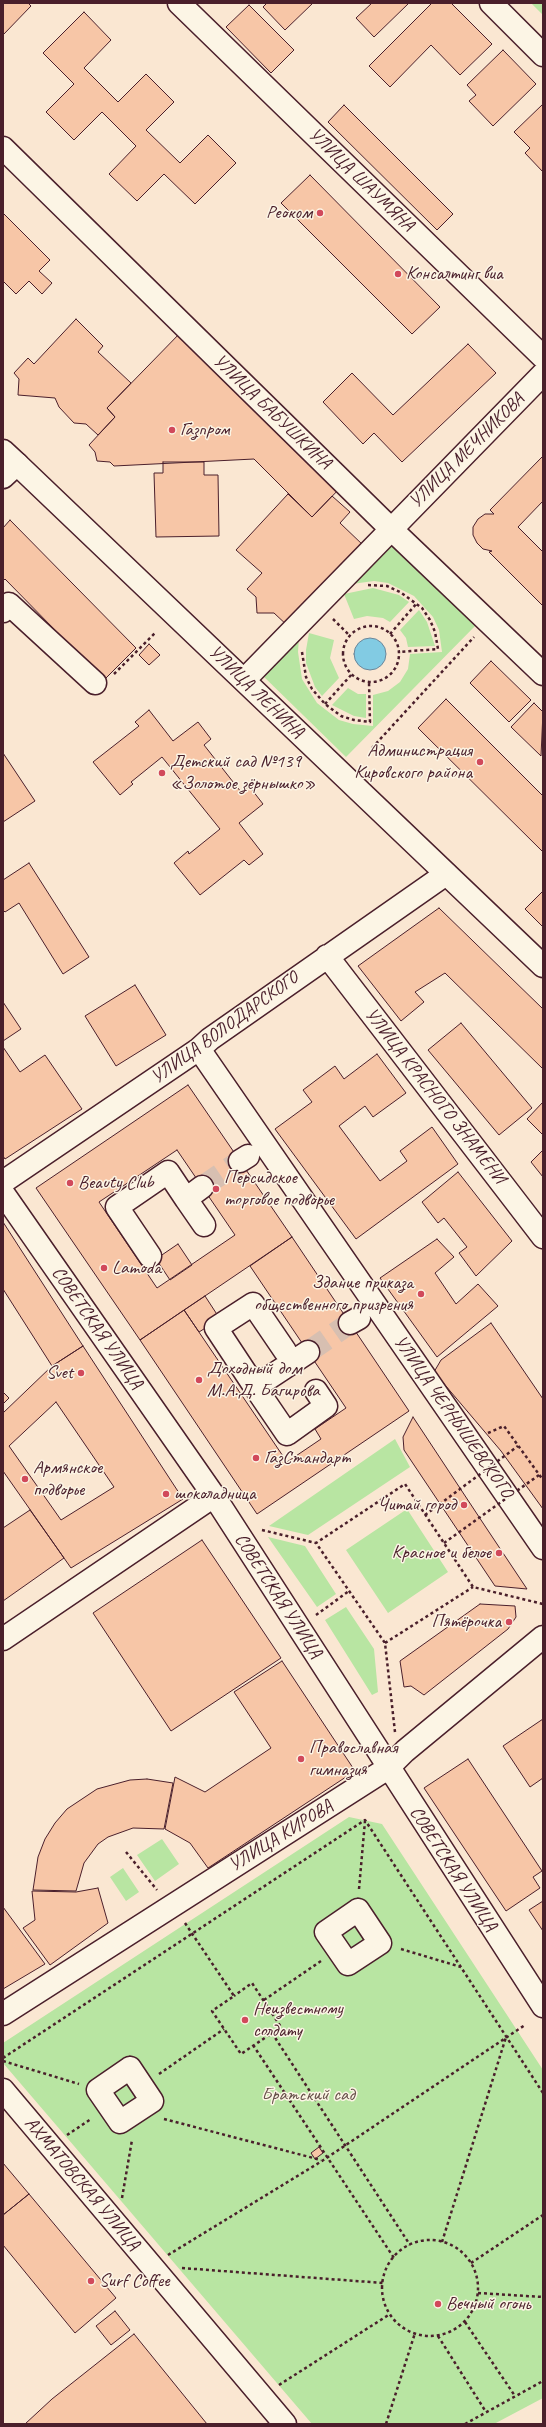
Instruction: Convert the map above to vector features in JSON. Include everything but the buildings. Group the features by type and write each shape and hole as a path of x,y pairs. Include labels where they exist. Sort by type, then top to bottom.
{"street":[{"name":"УЛИЦА ШАУМЯНА","path":"179,3 543,357"},
{"path":"491,3 543,55"},
{"name":"УЛИЦА БАБУШКИНА","path":"3,148 390,528 543,674"},
{"name":"УЛИЦА МЕЧНИКОВА","path":"251,673 390,528 543,374"},
{"name":"УЛИЦА ЛЕНИНА","path":"8,464 543,966"},
{"path":"3,611 9,604 95,683"},
{"name":"УЛИЦА ВОЛОДАРСКОГО","path":"3,1182 199,1049 210,1039 327,956 446,874"},
{"name":"УЛИЦА КРАСНОГО ЗНАМЕНИ","path":"327,956 543,1237"},
{"name":"УЛИЦА ЧЕРНЫШЕВСКОГО","path":"199,1049 543,1548"},
{"path":"150,1256 117,1207 168,1172 194,1193 204,1225"},
{"name":"СОВЕТСКАЯ УЛИЦА","path":"3,1193 214,1496 388,1768 543,2006"},
{"path":"285,1351 253,1304 216,1328 287,1434 326,1406 316,1391"},
{"path":"255,1387 308,1352"},
{"path":"3,1639 214,1496"},
{"name":"УЛИЦА КИРОВА","path":"3,2014 388,1768 405,1751 543,1637"},
{"path":"358,1910 380,1943 348,1964 326,1932 358,1910"},
{"path":"130,2068 152,2101 120,2122 104,2098 130,2068"},
{"name":"АХМАТОВСКАЯ УЛИЦА","path":"3,2090 285,2424"}],"path":[{"path":"366,585 387,586 400,592 416,603 430,620 435,632 438,649 399,652"},
{"path":"390,634 416,603"},
{"path":"372,748 488,622"},
{"path":"373,626 390,634 396,641 399,652 395,669 380,681 362,681 352,674 344,663 342,654 348,637 363,627 373,626"},
{"path":"95,683 103,685 155,633"},
{"path":"303,644 303,664 306,676 312,689 325,704 341,716 354,720 370,722 369,682"},
{"path":"325,704 352,674"},
{"path":"485,1435 504,1426 543,1480"},
{"path":"425,1514 518,1446"},
{"path":"444,1543 539,1475"},
{"path":"316,1543 405,1484 473,1587 543,1604"},
{"path":"255,1528 316,1543 385,1643 395,1738"},
{"path":"385,1643 473,1587"},
{"path":"312,1618 349,1591"},
{"path":"358,1910 365,1820"},
{"path":"3,2060 365,1820"},
{"path":"365,1820 543,2093"},
{"path":"126,1852 170,1906"},
{"path":"185,1924 234,1996"},
{"path":"380,1943 461,1967"},
{"path":"264,2000 338,1949"},
{"path":"252,1983 281,2027 241,2054 224,2029 212,2011 252,1983"},
{"path":"151,2265 322,2161 345,2144 525,2025"},
{"path":"142,2085 224,2029"},
{"path":"272,2033 410,2245"},
{"path":"442,2242 506,2037"},
{"path":"253,2045 394,2258"},
{"path":"3,2060 104,2098 50,2146"},
{"path":"118,2226 136,2111 322,2161"},
{"path":"471,2263 543,2215"},
{"path":"422,2241 442,2242 455,2247 471,2263 477,2277 478,2293 472,2311 465,2322 453,2331 438,2336 415,2333 403,2328 390,2314 384,2302 383,2283 386,2270 394,2258 410,2245 422,2241"},
{"path":"151,2265 383,2283"},
{"path":"478,2293 543,2297"},
{"path":"262,2397 390,2314"},
{"path":"465,2322 515,2396"},
{"path":"386,2424 415,2333"},
{"path":"438,2336 486,2412"},
{"path":"464,2424 543,2381"}],"green space":[{"path":"531,3 543,3 543,15"},
{"path":"391,536 478,623 346,757 260,673 299,638 298,652 302,679 317,703 339,720 353,724 373,726 373,695 388,691 400,682 408,669 410,654 442,652 439,630 433,617 414,596 388,583 374,581 352,584"},
{"path":"373,588 399,595 409,602 390,622 383,618 367,616 354,619 344,594"},
{"path":"419,610 427,622 435,646 408,647 406,638 400,630"},
{"path":"309,633 334,640 330,658 339,678 322,696 315,687 306,663 306,650"},
{"path":"348,688 358,694 366,694 366,718 354,716 332,705"},
{"path":"395,1439 410,1467 308,1535 269,1526"},
{"path":"407,1509 448,1572 388,1613 346,1550"},
{"path":"268,1537 305,1546 336,1594 317,1607"},
{"path":"346,1607 374,1649 378,1692 372,1695 325,1620"},
{"name":"Братский сад","path":"349,1817 382,1824 543,2070 543,2398 494,2424 312,2424 3,2063 3,2043"},
{"path":"162,1839 179,1864 155,1881 137,1855"},
{"path":"123,1868 139,1892 126,1901 110,1877"}],"water":[{"path":"367,638 373,638 383,645 386,654 385,660 379,667 373,670 367,670 357,663 354,657 354,651 361,641"}],"tunnel":[{"path":"202,1187 240,1161"},
{"path":"308,1352 350,1323"}],"place":[{"name":"Реоком","path":"320,213"},
{"name":"Консалтинг виа","path":"398,274"},
{"name":"Газпром","path":"172,430"},
{"name":"Администрация Кировского района","path":"480,762"},
{"name":"Детский сад №139 «Золотое зёрнышко»","path":"162,773"},
{"name":"Beauty Club","path":"70,1183"},
{"name":"Персидское торговое подворье","path":"216,1189"},
{"name":"Lamoda","path":"104,1268"},
{"name":"Здание приказа общественного призрения","path":"421,1294"},
{"name":"Svet","path":"81,1373"},
{"name":"Доходный дом М.А.Д. Багирова","path":"199,1380"},
{"name":"ГазСтандарт","path":"256,1458"},
{"name":"Армянское подворье","path":"25,1479"},
{"name":"шоколадница","path":"166,1494"},
{"name":"Читай город","path":"464,1505"},
{"name":"Красное и белое","path":"499,1553"},
{"name":"Пятёрочка","path":"509,1622"},
{"name":"Православная гимназия","path":"301,1759"},
{"name":"Неизвестному солдату","path":"245,2020"},
{"name":"Surf Coffee","path":"91,2281"},
{"name":"Вечный огонь","path":"438,2304"}]}
